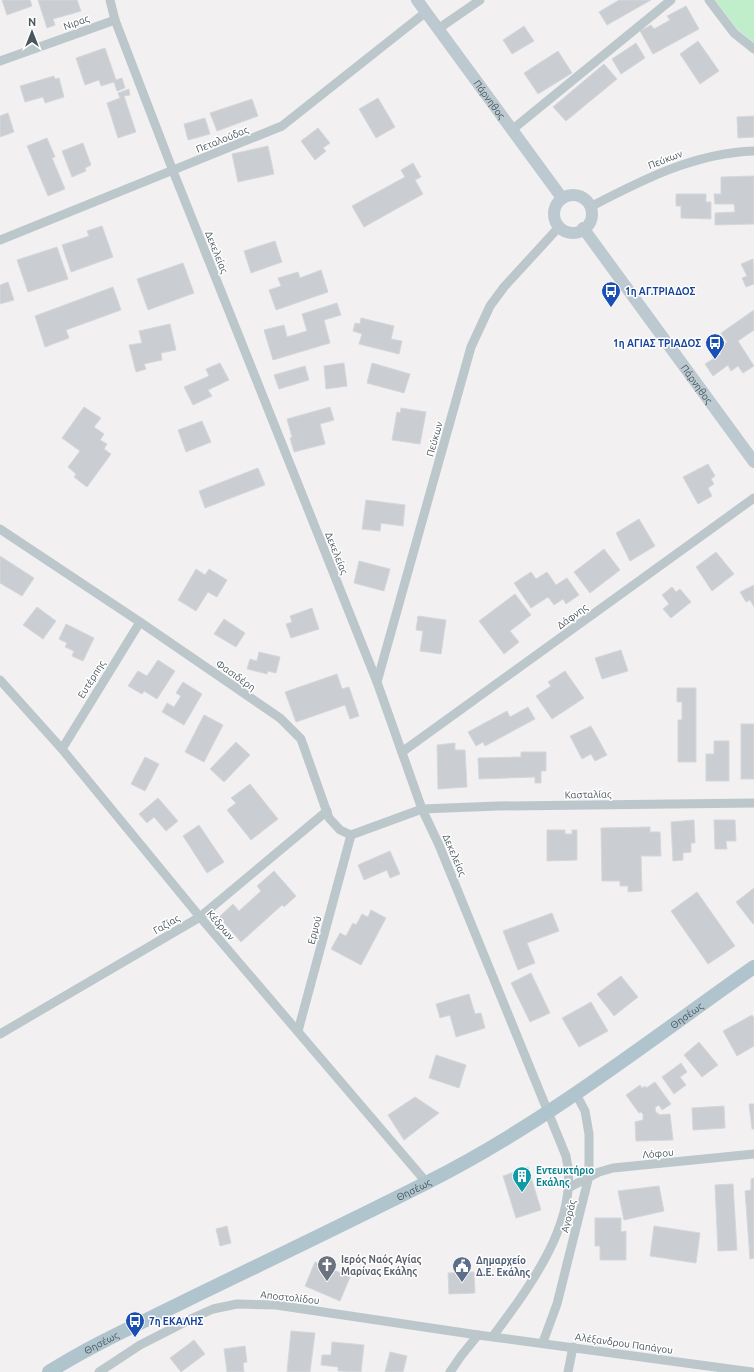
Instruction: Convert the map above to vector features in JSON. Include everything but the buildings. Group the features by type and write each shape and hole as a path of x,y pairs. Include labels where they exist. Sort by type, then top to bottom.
{"main road":[{"name":"Θησέως","path":"51,1372 133,1326 427,1183 509,1138 576,1094 754,967"}],"street":[{"name":"Δεκελείας","path":"110,0 115,20 173,171 377,682 422,809 439,845 548,1113"},
{"name":"Πάρνηθος","path":"417,0 562,198"},
{"path":"438,29 480,0"},
{"path":"512,129 671,0"},
{"path":"709,0 734,33 754,49"},
{"name":"Πεταλούδας","path":"0,240 282,126 426,12"},
{"name":"Νιρας","path":"0,62 115,20"},
{"name":"Πεύκων","path":"590,207 654,175 694,160 754,151"},
{"path":"569,195 578,196 586,200 590,207 591,219 577,232 570,232 559,227 554,219 556,204 562,198 569,195"},
{"name":"Πεύκων","path":"377,682 471,347 490,306 504,287 559,227"},
{"name":"Πάρνηθος","path":"583,228 754,462"},
{"name":"Δάφνης","path":"402,752 754,498"},
{"name":"Φασιδέρη","path":"0,529 140,622 280,718 301,739 329,818 335,826 351,835"},
{"name":"Ευτέρπης","path":"62,749 140,622"},
{"name":"Κέδρων","path":"0,680 62,749 200,917 427,1183"},
{"name":"Κασταλίας","path":"422,809 498,806 754,803"},
{"path":"351,835 422,809"},
{"name":"Γαζίας","path":"0,1034 200,917 327,811"},
{"name":"Ερμού","path":"298,1031 351,835"},
{"name":"Αγοράς","path":"542,1342 557,1304 588,1176 589,1134 585,1111 576,1094"},
{"name":"Αγοράς","path":"493,1336 528,1288 545,1259 561,1220 568,1188 568,1171 566,1156 548,1113"},
{"name":"Λόφου","path":"568,1188 588,1176 613,1168 754,1154"},
{"name":"Αποστολίδου","path":"99,1372 140,1345 195,1317 213,1310 237,1304 276,1305 493,1336"},
{"path":"450,1372 478,1335"},
{"name":"Αλέξανδρου Παπάγου","path":"493,1336 752,1372"},
{"path":"568,1372 573,1346"}],"green space":[{"path":"715,0 754,0 754,43 737,29"}],"place":[{"name":"1η ΑΓ.ΤΡΙΑΔΟΣ","path":"611,308"},
{"name":"1η ΑΓΙΑΣ ΤΡΙΑΔΟΣ","path":"715,360"},
{"name":"Εντευκτήριο Εκάλης","path":"522,1193"},
{"name":"Ιερός Ναός Αγίας Μαρίνας Εκάλης","path":"327,1282"},
{"name":"Δημαρχείο Δ.Ε. Εκάλης","path":"462,1283"},
{"name":"7η ΕΚΑΛΗΣ","path":"135,1338"}]}
